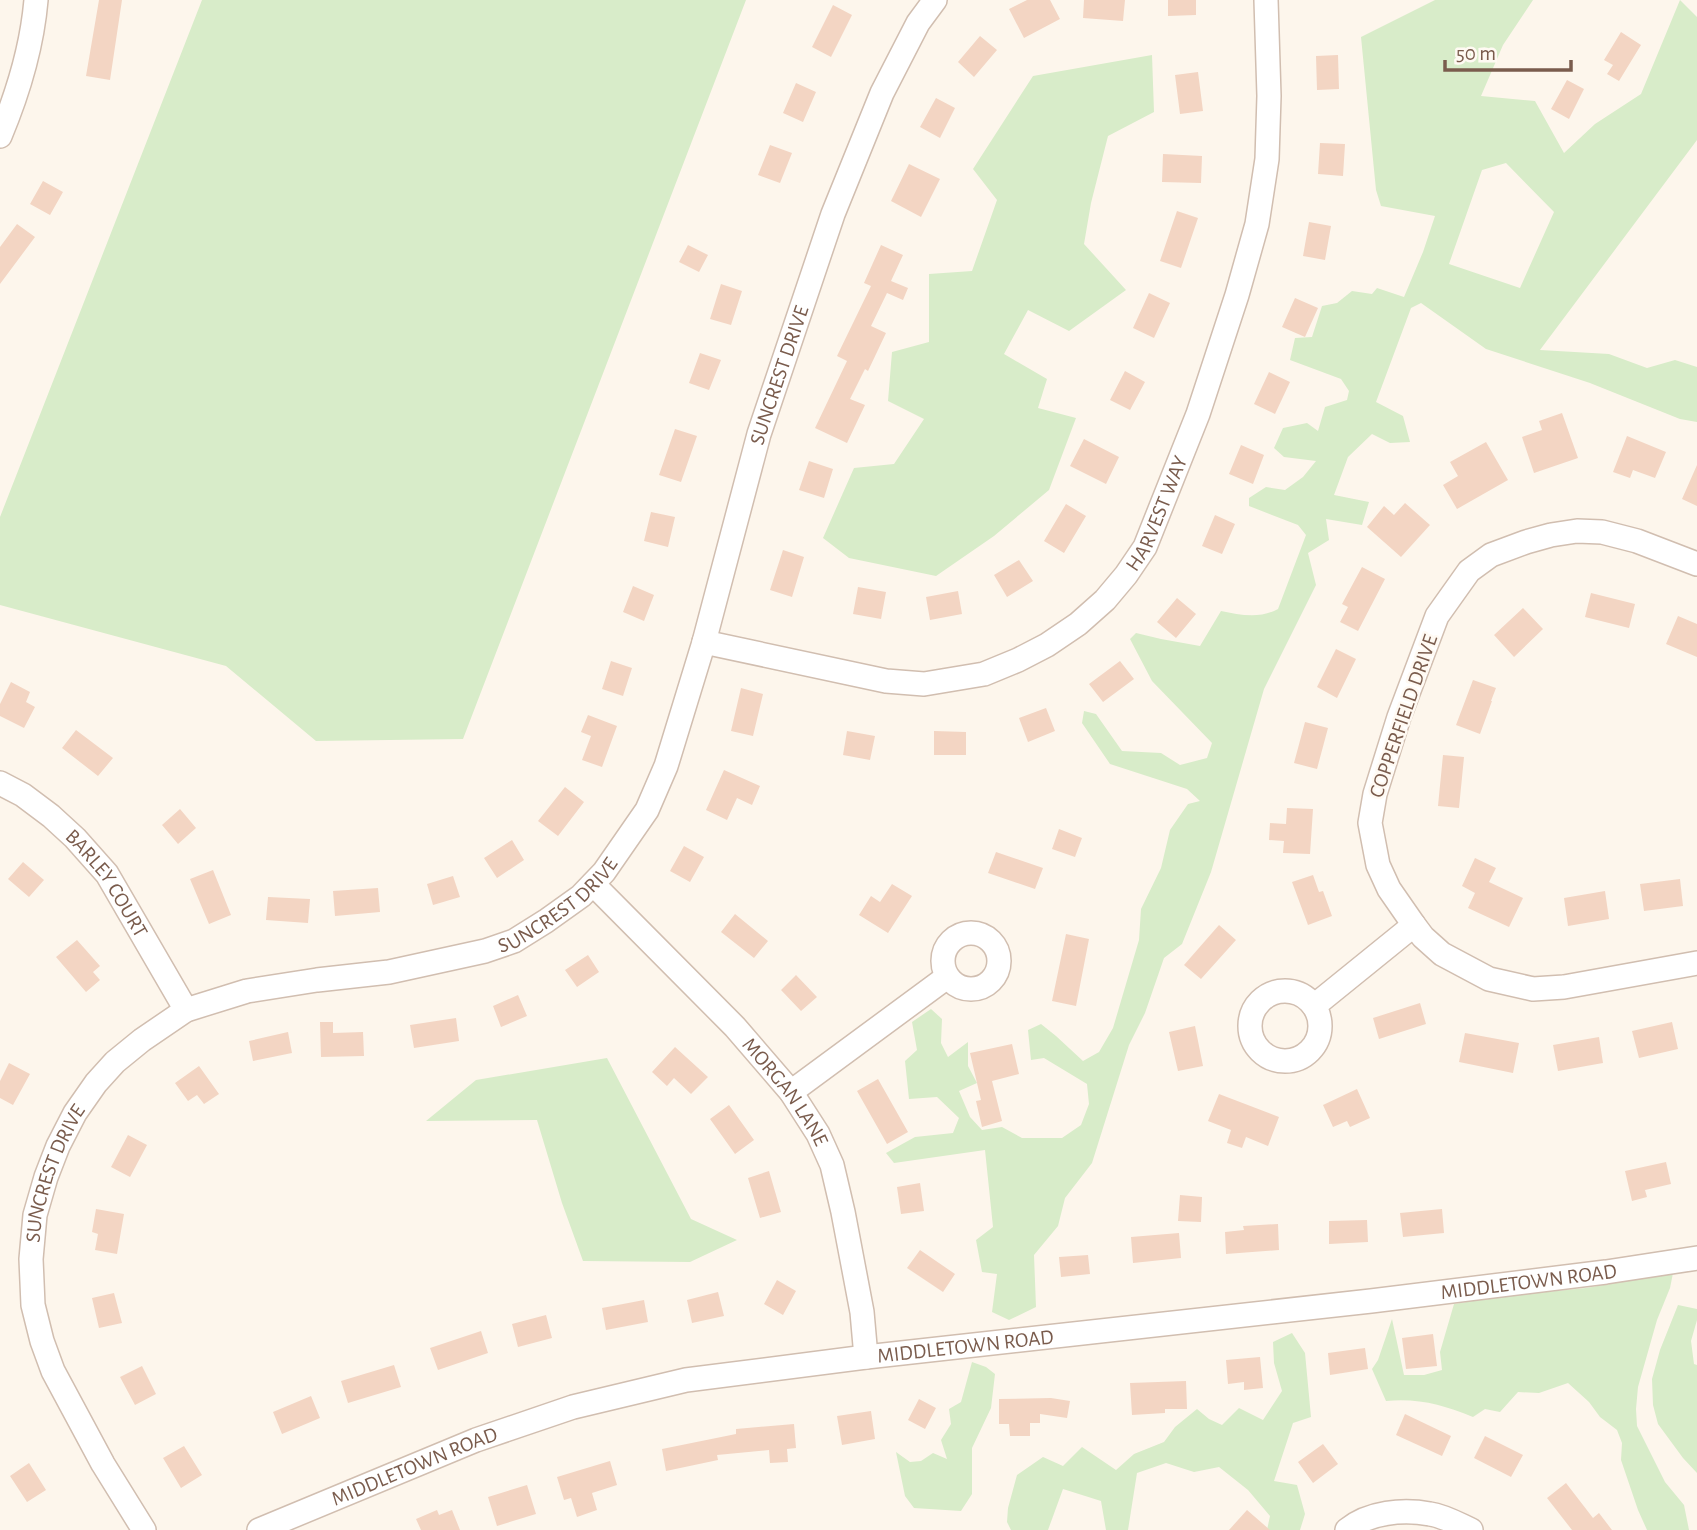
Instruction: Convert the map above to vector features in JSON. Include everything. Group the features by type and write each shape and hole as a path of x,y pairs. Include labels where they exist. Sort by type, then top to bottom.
{"street":[{"path":"0,136 24,66 35,21 36,0"},
{"name":"SUNCREST DRIVE","path":"144,1530 103,1464 53,1371 41,1341 33,1305 31,1259 35,1215 58,1146 75,1113 115,1062 186,1010 247,991 390,972 485,951 514,941 546,921 581,896 604,872 647,810 666,766 704,642 759,434 833,214 882,93 918,23 935,0"},
{"name":"HARVEST WAY","path":"704,642 886,681 924,684 984,674 1018,660 1078,625 1105,600 1144,547 1198,414 1257,224 1267,146 1269,96 1266,0"},
{"name":"COPPERFIELD DRIVE","path":"1697,564 1637,541 1602,532 1577,531 1526,541 1491,555 1469,571 1437,616 1399,717 1375,794 1370,822 1378,865 1389,889 1423,937 1442,954 1489,979 1533,989 1564,987 1697,963"},
{"name":"BARLEY COURT","path":"0,783 23,795 51,816 107,874 186,1010"},
{"name":"MORGAN LANE","path":"593,884 735,1027 791,1092 818,1134 832,1165 843,1212 866,1357"},
{"path":"1314,1006 1414,925"},
{"path":"791,1092 947,977"},
{"name":"MIDDLETOWN ROAD","path":"259,1530 476,1440 573,1407 686,1380 866,1357 1371,1301 1697,1258"},
{"path":"1347,1530 1354,1524 1383,1514 1407,1511 1431,1514 1471,1530"}],"green space":[{"path":"202,0 746,0 463,739 316,741 226,666 0,605 0,517"},
{"path":"1435,0 1533,0 1503,45 1481,96 1535,101 1564,153 1595,124 1641,94 1680,0 1697,17 1697,140 1540,350 1609,354 1647,368 1675,360 1697,367 1697,422 1680,419 1590,383 1486,349 1421,303 1411,308 1376,402 1403,416 1410,442 1390,443 1372,434 1348,457 1334,495 1369,502 1362,525 1326,519 1329,540 1308,553 1316,585 1264,689 1211,872 1182,944 1164,958 1145,1013 1129,1045 1092,1163 1065,1198 1058,1226 1034,1255 1036,1307 1009,1320 992,1312 997,1274 982,1272 976,1240 993,1227 985,1150 894,1163 886,1153 915,1137 953,1133 959,1118 937,1097 909,1099 905,1061 917,1050 912,1022 931,1009 942,1019 941,1043 948,1057 968,1042 968,1066 977,1083 959,1091 970,1117 982,1130 1002,1127 1022,1138 1062,1138 1081,1125 1089,1104 1087,1084 1044,1058 1031,1060 1028,1030 1041,1024 1083,1061 1099,1052 1113,1028 1139,940 1141,909 1161,868 1170,830 1188,804 1200,801 1187,789 1110,764 1082,723 1084,711 1096,714 1122,751 1161,753 1180,765 1207,758 1212,743 1152,681 1130,639 1136,633 1200,646 1221,611 1257,615 1278,609 1306,535 1298,525 1249,506 1249,498 1266,487 1285,490 1303,477 1316,461 1284,457 1274,448 1283,428 1307,423 1318,431 1325,407 1347,400 1349,391 1341,379 1290,360 1295,338 1312,337 1322,306 1337,303 1352,291 1372,294 1377,288 1404,297 1435,216 1381,206 1376,190 1361,37","holes":["1506,163 1554,212 1520,288 1449,264 1482,170"]},
{"path":"1152,55 1154,112 1108,136 1084,244 1126,290 1069,331 1028,310 1004,354 1047,379 1038,408 1076,418 1049,490 994,536 936,576 849,558 823,538 854,468 894,464 924,419 888,401 892,352 929,342 929,274 972,271 997,200 973,169 1033,76"},
{"path":"607,1058 691,1219 737,1240 690,1262 583,1261 537,1120 426,1121 476,1080"},
{"path":"1673,1273 1638,1387 1637,1426 1665,1482 1684,1505 1689,1530 1647,1530 1621,1460 1622,1443 1617,1430 1600,1417 1589,1402 1568,1383 1539,1393 1518,1392 1500,1412 1485,1409 1473,1417 1431,1403 1386,1401 1372,1369 1378,1360 1392,1319 1404,1375 1424,1375 1442,1370 1440,1352 1454,1304 1586,1288"},
{"path":"1678,1305 1697,1309 1691,1341 1694,1364 1697,1365 1697,1473 1658,1424 1653,1405 1652,1379"},
{"path":"1292,1333 1305,1353 1311,1417 1293,1423 1274,1481 1297,1485 1305,1514 1300,1530 1267,1530 1270,1516 1248,1490 1219,1467 1194,1472 1166,1463 1137,1473 1128,1530 1106,1530 1101,1501 1063,1489 1048,1530 1011,1530 1007,1522 1008,1508 1017,1475 1043,1457 1063,1466 1082,1447 1116,1470 1134,1454 1164,1442 1175,1427 1197,1409 1222,1425 1239,1408 1263,1420 1282,1391 1274,1363 1273,1342"},
{"path":"972,1362 995,1374 991,1408 972,1448 972,1494 961,1511 914,1508 905,1496 896,1452 910,1462 921,1461 933,1453 947,1459 941,1440 951,1424 949,1409 961,1402"}],"building":[{"path":"99,0 122,0 110,80 86,76"},
{"path":"1027,0 1050,0 1060,19 1024,38 1009,9"},
{"path":"1084,0 1125,0 1123,21 1083,18"},
{"path":"1168,0 1196,0 1196,15 1168,16"},
{"path":"833,5 852,15 831,57 812,47"},
{"path":"1621,32 1641,45 1619,81 1607,74 1613,65 1604,60"},
{"path":"980,36 997,50 974,77 958,62"},
{"path":"1338,55 1339,89 1317,90 1316,56"},
{"path":"1198,72 1203,111 1180,114 1175,75"},
{"path":"1567,80 1584,89 1569,119 1551,109"},
{"path":"796,83 816,92 803,122 783,113"},
{"path":"936,98 955,108 940,138 920,127"},
{"path":"1320,143 1345,144 1343,176 1318,174"},
{"path":"770,145 792,153 780,183 758,175"},
{"path":"1163,154 1202,156 1201,183 1162,182"},
{"path":"909,164 940,179 921,217 891,201"},
{"path":"43,181 63,192 50,215 30,204"},
{"path":"1177,211 1198,218 1181,268 1160,261"},
{"path":"1309,222 1331,226 1325,260 1303,256"},
{"path":"17,224 35,237 0,284 0,247"},
{"path":"688,245 708,255 699,272 679,262"},
{"path":"881,245 903,255 891,281 908,288 903,300 887,293 871,326 886,333 868,371 865,369 850,399 865,405 847,443 815,428 847,361 837,356 871,286 864,283"},
{"path":"721,284 742,291 731,325 710,319"},
{"path":"1149,293 1170,303 1154,338 1133,328"},
{"path":"1295,298 1318,308 1305,337 1282,327"},
{"path":"700,353 721,360 709,390 689,383"},
{"path":"1125,371 1145,382 1130,410 1110,400"},
{"path":"1269,372 1290,382 1275,414 1254,404"},
{"path":"1562,413 1578,458 1534,473 1522,437 1542,430 1539,421"},
{"path":"675,429 697,436 681,482 659,475"},
{"path":"1627,436 1666,452 1655,478 1633,470 1630,478 1613,472"},
{"path":"1084,439 1119,457 1106,484 1070,466"},
{"path":"1486,442 1508,480 1457,509 1443,485 1458,476 1450,462"},
{"path":"1241,445 1264,455 1253,484 1229,474"},
{"path":"809,461 833,469 824,498 799,490"},
{"path":"1697,465 1697,506 1682,499"},
{"path":"1405,503 1430,525 1401,557 1367,527 1384,506 1394,515"},
{"path":"1066,504 1086,516 1064,553 1044,541"},
{"path":"651,512 675,517 668,547 644,541"},
{"path":"1215,515 1235,524 1222,554 1202,546"},
{"path":"783,550 804,557 792,597 770,590"},
{"path":"1019,560 1033,581 1007,597 994,575"},
{"path":"1362,567 1385,579 1358,631 1340,622 1348,607 1342,604"},
{"path":"633,586 654,595 644,621 623,612"},
{"path":"858,587 886,592 881,619 853,614"},
{"path":"958,591 962,614 930,620 926,597"},
{"path":"1591,593 1635,604 1629,628 1585,617"},
{"path":"1177,598 1196,614 1176,638 1157,622"},
{"path":"1523,608 1543,629 1514,657 1494,635"},
{"path":"1678,616 1697,624 1697,657 1666,644"},
{"path":"1336,649 1356,659 1337,698 1317,687"},
{"path":"611,661 632,668 623,696 602,689"},
{"path":"1120,661 1134,679 1103,702 1089,684"},
{"path":"1473,680 1496,688 1480,734 1456,725"},
{"path":"11,682 30,692 26,702 35,707 24,728 0,716 0,704"},
{"path":"741,688 763,694 753,736 731,731"},
{"path":"1046,708 1055,731 1028,742 1019,718"},
{"path":"588,715 617,726 602,767 582,760 591,736 581,732"},
{"path":"1305,722 1328,728 1317,769 1294,763"},
{"path":"76,730 113,758 98,776 62,748"},
{"path":"847,731 875,736 870,760 843,755"},
{"path":"934,731 966,732 966,755 934,755"},
{"path":"1443,755 1464,757 1459,808 1438,806"},
{"path":"724,770 760,786 752,805 737,798 727,820 706,810"},
{"path":"565,787 584,802 558,836 538,821"},
{"path":"1287,808 1313,809 1310,854 1283,853 1284,841 1269,840 1270,823 1286,824"},
{"path":"180,809 196,828 178,844 162,825"},
{"path":"1059,829 1082,838 1075,857 1052,849"},
{"path":"512,840 524,860 497,878 484,858"},
{"path":"684,846 704,857 690,882 670,871"},
{"path":"996,852 1043,868 1035,889 988,873"},
{"path":"1475,858 1496,868 1489,882 1523,898 1509,927 1468,908 1475,893 1462,886"},
{"path":"23,862 44,880 29,897 8,879"},
{"path":"213,870 231,915 209,924 190,879"},
{"path":"1313,875 1319,892 1323,891 1332,916 1308,925 1292,882"},
{"path":"453,876 460,897 433,905 427,884"},
{"path":"1680,879 1683,906 1644,911 1640,884"},
{"path":"892,884 912,896 888,933 859,915 871,896 880,902"},
{"path":"378,888 380,912 335,916 333,891"},
{"path":"1605,891 1609,919 1568,926 1564,898"},
{"path":"268,897 310,899 308,923 266,920"},
{"path":"735,914 768,941 754,958 721,932"},
{"path":"1219,925 1236,940 1201,979 1184,965"},
{"path":"1066,934 1089,939 1076,1006 1052,1001"},
{"path":"77,940 100,966 93,972 100,980 86,992 56,957"},
{"path":"588,955 599,972 577,987 565,970"},
{"path":"796,975 817,997 801,1011 781,990"},
{"path":"518,995 527,1016 501,1027 493,1006"},
{"path":"1420,1003 1426,1024 1379,1039 1373,1018"},
{"path":"456,1018 459,1041 414,1048 410,1025"},
{"path":"320,1022 333,1022 333,1033 363,1032 364,1056 321,1057"},
{"path":"1672,1022 1678,1049 1639,1058 1632,1031"},
{"path":"1195,1026 1203,1066 1178,1071 1169,1032"},
{"path":"288,1032 292,1053 253,1061 249,1041"},
{"path":"1465,1033 1519,1043 1513,1073 1459,1062"},
{"path":"1599,1037 1603,1063 1558,1071 1553,1045"},
{"path":"1012,1044 1019,1074 992,1081 1002,1121 982,1127 976,1101 981,1100 970,1053"},
{"path":"675,1047 708,1077 691,1094 674,1078 667,1086 652,1072"},
{"path":"9,1063 30,1074 13,1105 0,1098 0,1081"},
{"path":"199,1066 219,1094 204,1104 197,1095 188,1101 175,1083"},
{"path":"878,1079 908,1132 887,1144 857,1091"},
{"path":"1357,1089 1370,1118 1350,1127 1347,1121 1333,1127 1323,1105"},
{"path":"1219,1094 1279,1117 1268,1146 1246,1137 1242,1148 1227,1143 1231,1130 1208,1121"},
{"path":"729,1105 754,1140 735,1154 710,1119"},
{"path":"128,1135 147,1145 130,1177 111,1167"},
{"path":"1666,1162 1671,1184 1645,1190 1647,1197 1632,1201 1625,1171"},
{"path":"769,1171 781,1212 760,1218 748,1178"},
{"path":"920,1183 924,1211 901,1214 897,1187"},
{"path":"1180,1195 1202,1197 1201,1222 1178,1221"},
{"path":"96,1209 124,1214 117,1254 95,1250 98,1234 92,1232"},
{"path":"1442,1209 1444,1233 1403,1237 1400,1213"},
{"path":"1367,1220 1368,1242 1329,1244 1329,1221"},
{"path":"1278,1224 1279,1250 1226,1254 1225,1232 1244,1230 1243,1226"},
{"path":"1179,1233 1181,1258 1133,1263 1131,1237"},
{"path":"920,1250 955,1274 943,1292 907,1268"},
{"path":"1088,1255 1090,1274 1061,1277 1059,1257"},
{"path":"777,1280 796,1291 783,1315 764,1304"},
{"path":"718,1292 724,1316 692,1323 687,1300"},
{"path":"114,1293 122,1323 99,1328 92,1298"},
{"path":"644,1300 648,1322 606,1330 602,1308"},
{"path":"546,1315 552,1338 518,1347 512,1324"},
{"path":"481,1331 488,1353 438,1370 430,1348"},
{"path":"1433,1334 1437,1366 1406,1369 1402,1338"},
{"path":"1365,1348 1368,1369 1330,1375 1328,1353"},
{"path":"1260,1357 1263,1388 1244,1390 1244,1382 1228,1384 1226,1360"},
{"path":"394,1365 401,1387 348,1403 341,1381"},
{"path":"142,1366 156,1394 135,1405 120,1377"},
{"path":"1186,1381 1187,1409 1165,1409 1165,1413 1132,1415 1130,1383"},
{"path":"311,1396 320,1418 282,1434 273,1412"},
{"path":"1051,1398 1070,1401 1067,1418 1040,1414 1040,1423 1030,1423 1030,1436 1010,1436 1009,1424 999,1424 999,1399"},
{"path":"919,1399 936,1408 925,1429 908,1420"},
{"path":"871,1411 875,1439 842,1445 837,1416"},
{"path":"1405,1414 1451,1436 1442,1456 1396,1435"},
{"path":"794,1424 796,1448 787,1449 788,1462 770,1463 769,1450 717,1455 718,1460 666,1471 662,1449 736,1434 736,1429"},
{"path":"1485,1436 1523,1455 1511,1477 1474,1458"},
{"path":"1323,1444 1338,1464 1313,1483 1298,1462"},
{"path":"184,1446 202,1475 181,1488 163,1458"},
{"path":"610,1461 617,1485 592,1493 597,1510 577,1517 571,1498 564,1500 557,1477"},
{"path":"29,1463 46,1490 27,1502 10,1476"},
{"path":"1566,1483 1593,1518 1599,1513 1612,1530 1572,1530 1547,1498"},
{"path":"527,1485 536,1514 497,1526 488,1497"},
{"path":"437,1510 439,1515 452,1510 460,1530 421,1530 416,1519"},
{"path":"1247,1510 1270,1530 1229,1530"}]}
